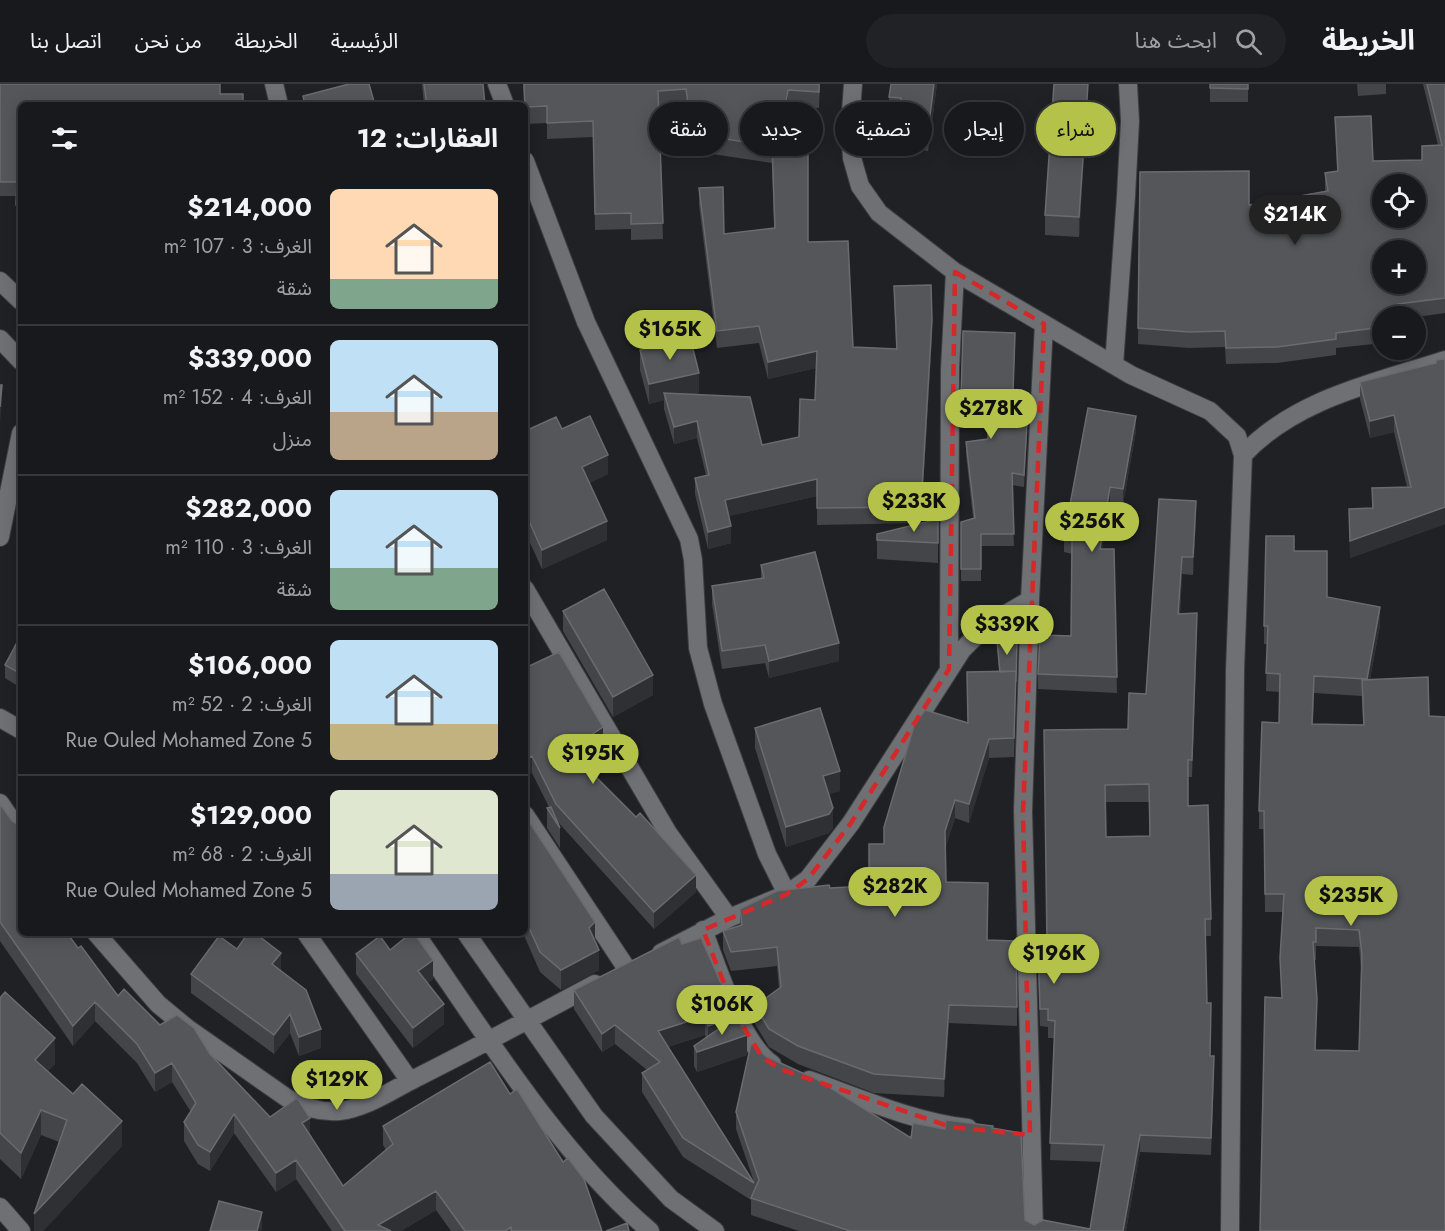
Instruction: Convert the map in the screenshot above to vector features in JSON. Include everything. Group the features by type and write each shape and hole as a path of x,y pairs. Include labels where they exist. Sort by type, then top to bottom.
{"street":[{"path":"274,84 278,102"},
{"path":"497,84 504,102"},
{"path":"853,84 850,126 852,158 860,186 879,213 955,272 1114,365 1210,411 1237,436 1242,455 1235,670 1230,1231"},
{"path":"1114,365 1127,186 1130,121 1128,84"},
{"path":"528,169 586,322 689,539 693,560 698,648 707,681 767,854 787,894"},
{"path":"949,669 950,369 955,272"},
{"path":"0,281 18,298"},
{"path":"1034,1231 1024,1135 1030,1009 1023,811 1030,600 1044,324"},
{"path":"0,339 18,358"},
{"path":"1242,455 1258,439 1281,422 1333,396 1445,360"},
{"path":"0,537 18,448"},
{"path":"528,594 668,833 729,918"},
{"path":"99,936 158,1004 187,1028 304,1108 340,1111 365,1103 703,930 787,894 808,879 851,823 962,650 987,625 1030,600"},
{"path":"0,718 18,728"},
{"path":"0,803 18,830"},
{"path":"528,820 627,969"},
{"path":"703,930 737,1016 762,1057 780,1069 873,1103 951,1126 985,1130"},
{"path":"308,936 410,1081"},
{"path":"417,936 490,1041 565,1142 626,1210 650,1231"},
{"path":"468,936 594,1116 671,1199 715,1231"},
{"path":"0,1207 21,1231"}],"highlighted area":[{"path":"955,272 1044,324 1023,811 1030,1135 951,1127 780,1069 762,1057 737,1016 703,930 787,894 808,879 851,823 949,669"}],"building":[{"path":"0,84 220,84 220,94 243,94 243,102 18,102 18,205 16,205 17,182 0,182"},
{"path":"349,84 369,84 374,102 304,102 303,96"},
{"path":"424,84 483,84 485,102 427,102"},
{"path":"524,84 819,84 819,92 788,90 786,102 740,102 740,141 728,139 728,102 688,102 686,89 658,91 658,102 649,102 649,156 660,156 663,223 631,224 631,213 595,214 593,121 547,123 547,106 528,107 528,102 525,102"},
{"path":"891,84 934,84 932,102 901,102 901,98 889,97"},
{"path":"1054,84 1088,84 1087,102 1053,102"},
{"path":"1210,84 1248,84 1248,89 1210,88"},
{"path":"1427,84 1445,84 1445,298 1398,304 1398,306 1372,306 1372,328 1336,333 1336,339 1277,347 1226,348 1225,331 1189,332 1138,328 1140,172 1249,171 1249,205 1328,191 1325,173 1338,171 1335,117 1371,116 1373,161 1422,160 1422,146 1442,145"},
{"path":"772,156 808,156 808,242 848,241 853,347 897,349 894,286 931,285 932,320 921,507 817,508 817,479 725,500 731,526 708,532 695,478 709,475 697,421 674,427 664,393 750,397 762,445 799,437 800,399 815,400 817,351 768,362 759,326 717,331 699,188 723,187 724,234 775,228"},
{"path":"1049,156 1083,156 1079,217 1045,215"},
{"path":"963,331 1015,333 1012,422 1027,423 1024,475 1012,473 1014,534 981,534 981,569 961,569 961,522 975,518 966,442 988,439 988,398 961,397"},
{"path":"690,337 699,373 649,384 640,350"},
{"path":"1445,359 1445,507 1350,541 1349,509 1373,508 1372,488 1411,487 1394,415 1370,421 1360,382"},
{"path":"1088,408 1136,416 1123,489 1110,487 1100,549 1114,549 1117,677 1038,674 1040,635 1071,636 1072,538 1064,537"},
{"path":"590,416 608,455 582,467 607,521 542,550 528,519 528,430 556,417 562,429"},
{"path":"1159,499 1196,501 1193,557 1182,557 1178,614 1197,613 1192,760 1188,760 1188,806 1208,805 1211,919 1205,919 1207,1003 1211,1003 1210,1056 1214,1056 1211,1138 1140,1135 1123,1231 850,1231 751,1198 759,1180 736,1112 751,1044 767,1057 818,1080 911,1138 913,1123 945,1129 946,1120 993,1126 992,1128 1021,1133 1025,1220 1034,1225 1043,1220 1090,1229 1104,1145 1050,1143 1055,1021 1048,1020 1048,1009 1040,1009 1038,943 1047,943 1044,730 1128,729 1129,693 1146,694","holes":["1149,784 1150,836 1106,837 1105,785"]},
{"path":"938,519 938,543 877,540 877,534"},
{"path":"1266,536 1294,536 1294,551 1327,551 1327,597 1380,607 1367,679 1314,676 1312,724 1364,725 1362,680 1428,677 1429,716 1445,717 1445,1231 1260,1231 1265,997 1282,998 1280,958 1284,894 1265,894 1264,811 1259,811 1262,722 1279,723 1280,674 1266,673 1268,626 1264,626","holes":["1316,928 1359,930 1362,955 1359,1051 1315,1050 1317,999 1313,942 1316,942"]},
{"path":"815,552 839,643 769,661 765,645 722,651 712,586 764,578 761,565"},
{"path":"604,589 653,675 613,697 563,611"},
{"path":"18,641 18,672 5,665"},
{"path":"997,641 1017,642 1016,682 1016,671 1000,672"},
{"path":"559,652 603,727 569,750 636,817 640,813 696,875 654,912 556,804 532,756 528,759 528,667"},
{"path":"1016,671 1014,738 989,739 969,804 955,800 945,831 946,882 988,883 987,940 1016,941 1017,1007 949,1005 944,1079 874,1074 798,1046 769,1029 755,1006 781,987 777,947 731,952 723,931 742,925 740,909 777,891 829,885 830,888 869,886 869,844 884,844 884,827 914,726 925,710 968,723 967,672"},
{"path":"820,708 840,771 823,776 833,808 829,814 786,827 755,728"},
{"path":"0,804 12,821 18,825 18,936 69,936 78,948 81,946 118,996 124,989 160,1025 177,1015 194,1028 210,1054 270,1117 297,1098 310,1118 302,1123 343,1186 393,1144 383,1126 490,1062 510,1094 517,1089 563,1162 568,1158 584,1179 602,1231 511,1231 511,1227 505,1231 465,1231 436,1191 378,1225 391,1231 345,1231 296,1160 276,1173 234,1114 210,1152 198,1145 184,1122 196,1103 172,1063 155,1073 137,1044 95,1002 73,1026 0,922"},
{"path":"551,807 560,828 547,808"},
{"path":"528,820 595,922 589,928 599,950 561,970 540,952 528,926"},
{"path":"219,936 237,949 246,936 259,936 281,953 272,964 306,990 321,1029 299,1037 290,1014 274,1035 191,974"},
{"path":"380,936 390,950 407,936 416,936 433,960 418,971 444,1004 413,1028 356,954"},
{"path":"679,937 682,944 701,938 736,1017 708,1026 705,1016 658,1031 754,1183 683,1138 642,1073 660,1062 615,1025 602,1034 574,990"},
{"path":"5,992 55,1038 35,1060 73,1094 82,1084 122,1121 34,1214 67,1120 41,1110 21,1153 0,1133 0,998"},
{"path":"736,1017 747,1035 697,1052 694,1046"},
{"path":"219,1201 262,1212 257,1231 210,1231"},
{"path":"627,1223 629,1231 606,1231"}]}
